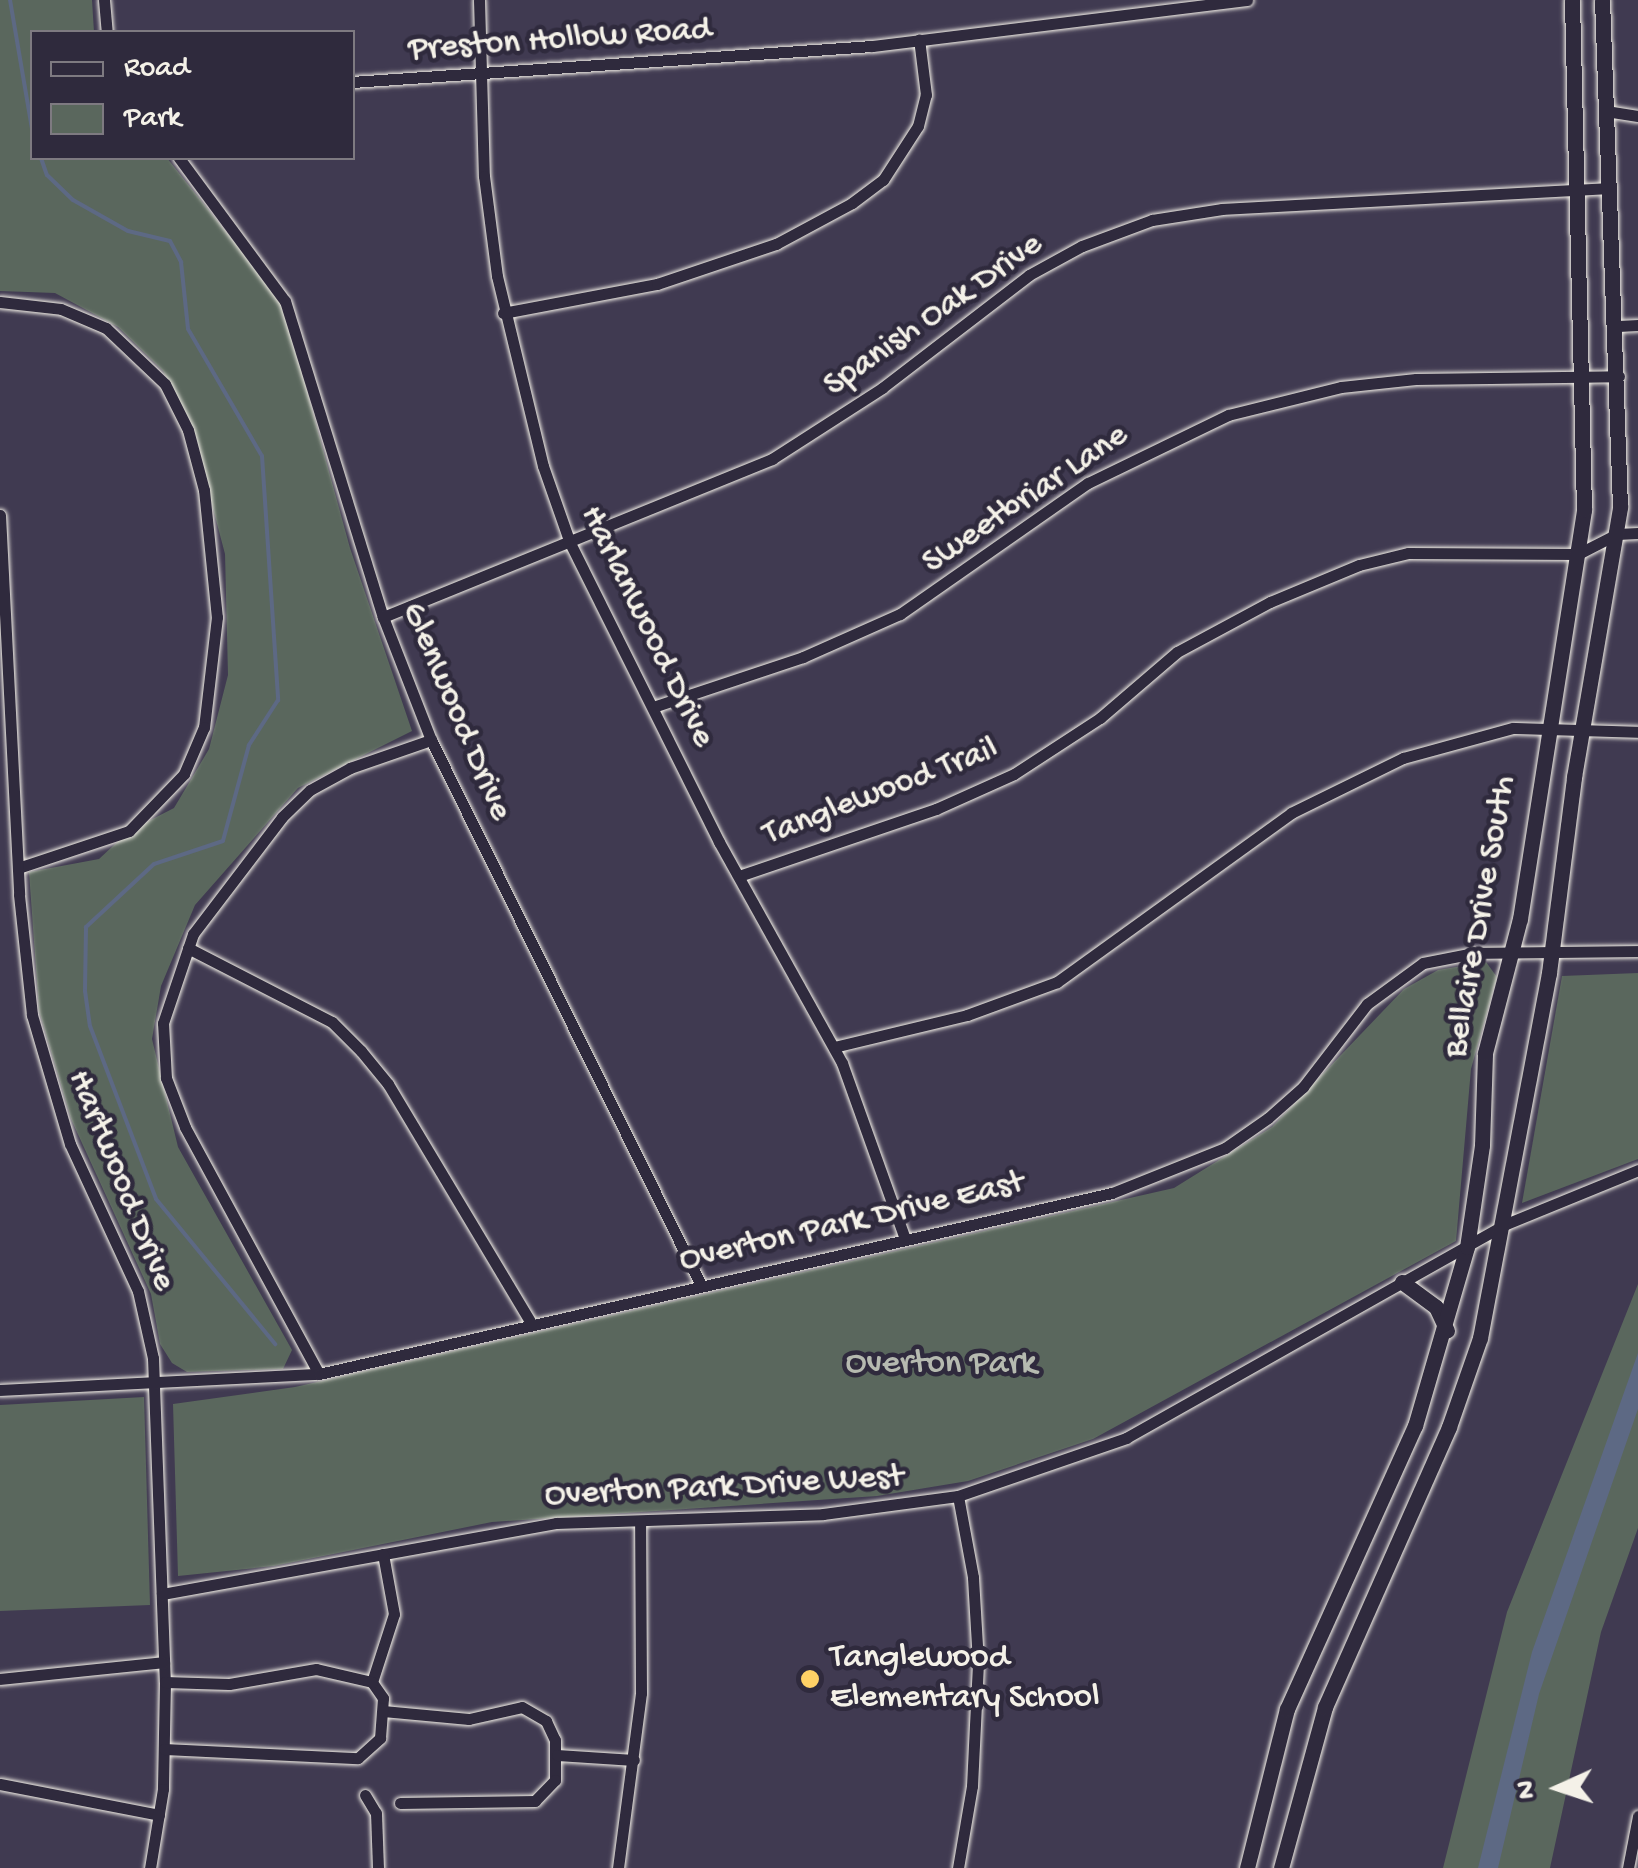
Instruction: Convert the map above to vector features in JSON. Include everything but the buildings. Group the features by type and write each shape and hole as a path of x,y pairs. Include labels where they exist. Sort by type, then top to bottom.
{"main road":[{"name":"Bellaire Drive South","path":"1248,1868 1258,1808 1302,1673 1385,1494 1447,1331 1466,1247 1482,1145 1485,1053 1513,955 1546,726 1578,554 1584,374 1574,190 1572,0"},
{"name":"Bellaire Drive South","path":"1281,1868 1290,1814 1325,1708 1471,1366 1506,1224 1552,954 1581,729 1616,534 1618,326 1602,0"},
{"path":"1402,1282 1436,1307 1447,1331"},
{"path":"1385,1494 1412,1508"},
{"path":"1258,1808 1290,1814"}],"street":[{"path":"104,0 107,30"},
{"name":"Harlanwood Drive","path":"479,0 484,176 504,312 525,405 570,543 739,876 834,1047 904,1236"},
{"name":"Preston Hollow Road","path":"355,82 483,77 919,39 1248,0"},
{"path":"504,312 657,284 776,244 852,203 883,180 918,126 926,96 919,39"},
{"path":"1606,111 1638,116"},
{"name":"Glenwood Drive","path":"180,160 285,301 383,617 431,740 701,1285"},
{"name":"Spanish Oak Drive","path":"383,617 772,459 882,388 1028,275 1082,246 1152,220 1222,209 1609,188"},
{"path":"0,302 61,309 106,328 165,384 188,430 204,490 217,617 204,727 184,774 129,830 18,868"},
{"path":"1618,326 1638,325"},
{"name":"Sweetbriar Lane","path":"652,707 803,657 900,614 1088,483 1228,415 1341,387 1584,374 1619,376"},
{"name":"Hartwood Drive","path":"0,515 24,960 42,1060 70,1144 138,1290 155,1383 165,1682 159,1815 150,1868"},
{"name":"Tanglewood Trail","path":"739,876 936,809 1014,774 1100,718 1177,652 1270,602 1359,565 1408,554 1578,554 1616,534 1638,532"},
{"path":"834,1047 967,1015 1057,982 1329,792 1403,758 1478,735 1546,726 1638,732"},
{"path":"318,1374 172,1099 162,1023 188,948 226,884 310,790 350,768 431,740"},
{"path":"188,948 332,1022 361,1051 388,1084 531,1323"},
{"name":"Overton Park Drive East","path":"0,1390 318,1374 904,1236 1112,1193 1208,1156 1268,1118 1303,1086 1350,1023 1405,973 1462,954 1638,951"},
{"name":"Overton Park Drive West","path":"162,1594 556,1523 823,1514 958,1496 1126,1438 1506,1224 1638,1170"},
{"path":"958,1496 973,1577 978,1662 972,1786 958,1868"},
{"path":"618,1868 641,1693 640,1522"},
{"path":"372,1682 394,1614 383,1554"},
{"path":"0,1679 164,1662"},
{"path":"164,1749 347,1758 376,1748 383,1712 383,1698 372,1682 316,1669 228,1684 165,1682"},
{"path":"383,1712 470,1719 522,1706 553,1730 557,1755 551,1790 524,1804 400,1803"},
{"path":"557,1755 634,1760"},
{"path":"0,1784 159,1815"},
{"path":"365,1795 376,1812 378,1868"},
{"path":"1628,1868 1638,1816"}],"green space":[{"path":"0,0 92,0 94,30 30,30 30,160 169,160 283,303 350,548 412,731 298,788 195,905 161,986 152,1039 178,1147 292,1350 283,1369 187,1372 172,1363 160,1344 151,1294 71,1119 39,1011 29,872 99,859 129,831 174,808 209,749 228,675 225,554 190,421 163,371 118,327 55,293 0,291"},
{"name":"Overton Park","path":"1486,962 1497,977 1471,1069 1456,1241 1093,1439 968,1481 877,1496 492,1522 274,1566 178,1576 173,1404 295,1387 1174,1188 1272,1127 1404,989 1438,970"},
{"path":"1638,973 1638,1159 1522,1203 1562,976"},
{"path":"1638,1284 1638,1528 1601,1632 1550,1868 1443,1868 1507,1612"},
{"path":"144,1397 150,1605 0,1611 0,1405"}],"water":[{"path":"1638,1353 1638,1409 1539,1694 1498,1868 1478,1868 1532,1652"}],"waterway":[{"path":"10,0 30,117"},
{"path":"42,160 47,175 73,200 128,231 170,241 181,262 188,329 262,456 278,700 249,745 223,841 154,864 86,927 85,991 90,1026 156,1199 275,1344"}],"place":[{"name":"Tanglewood Elementary School","path":"810,1679"}]}
